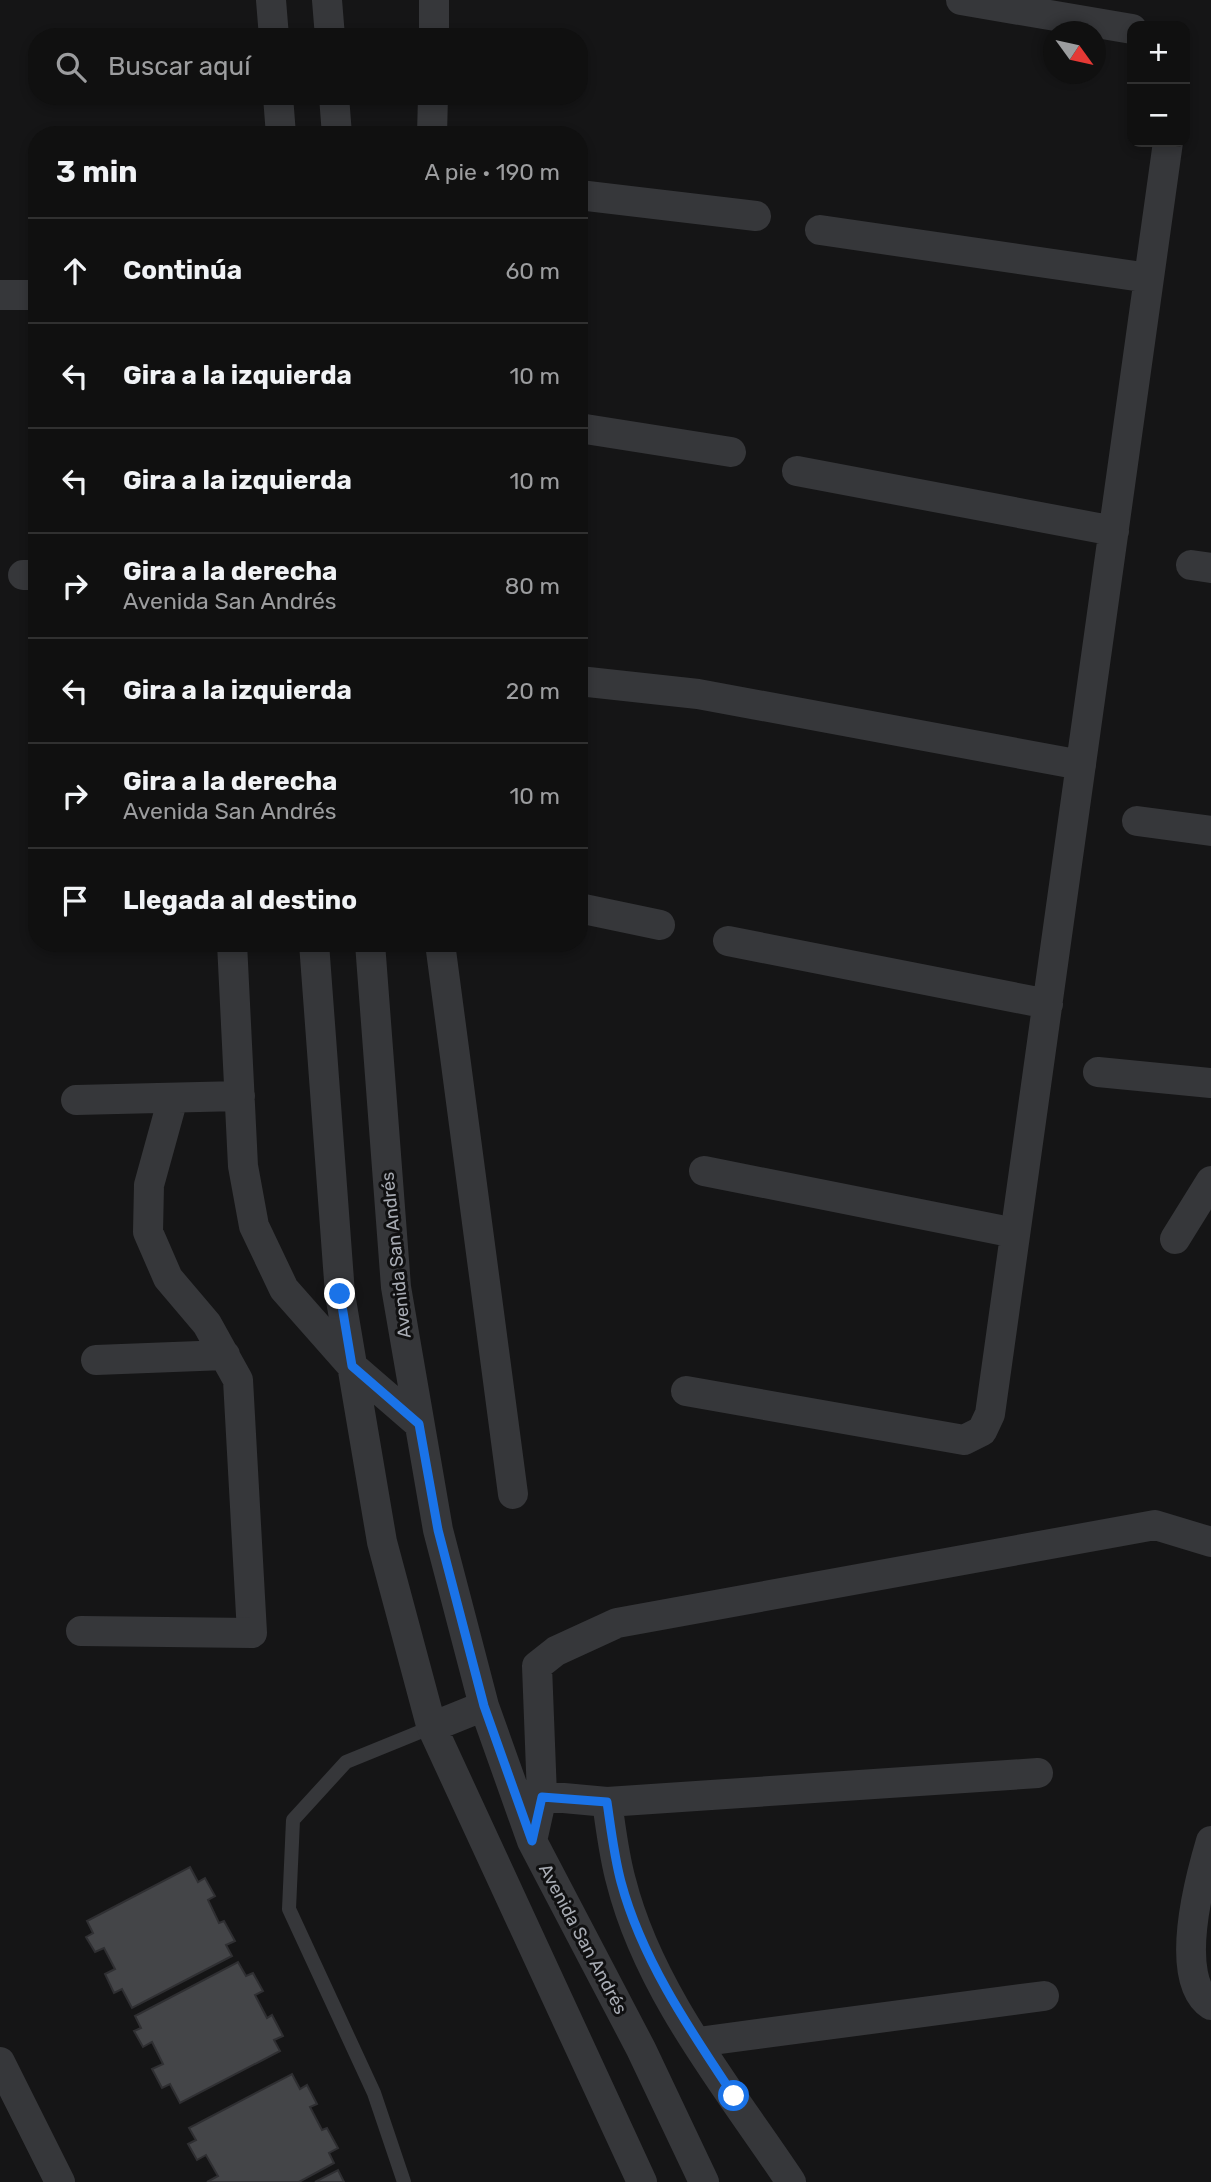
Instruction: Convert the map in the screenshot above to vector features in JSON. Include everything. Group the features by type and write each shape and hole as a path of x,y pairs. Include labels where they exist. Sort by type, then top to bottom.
{"street":[{"path":"271,0 273,28"},
{"path":"327,0 329,28"},
{"path":"434,0 434,28"},
{"path":"961,0 1127,28"},
{"path":"279,105 280,126"},
{"path":"335,105 336,126"},
{"path":"432,126 433,105"},
{"path":"686,1391 964,1440 982,1431 990,1413 1167,147"},
{"path":"588,196 756,216"},
{"path":"820,230 1149,278"},
{"path":"0,295 28,295"},
{"path":"588,430 731,452"},
{"path":"797,471 1114,531"},
{"path":"588,682 698,694 1081,765"},
{"path":"1137,821 1211,831"},
{"path":"588,910 660,925"},
{"path":"727,941 1048,1004"},
{"path":"232,952 243,1166 254,1226 284,1289 352,1366 419,1424"},
{"path":"315,952 340,1294 382,1542 432,1727 642,2182"},
{"name":"Avenida San Andrés","path":"371,952 396,1287 438,1530 484,1706 532,1841 642,2049 704,2182"},
{"path":"441,952 513,1494"},
{"path":"1098,1072 1211,1083"},
{"path":"76,1100 240,1096"},
{"path":"81,1631 252,1633 238,1380 208,1324 168,1278 148,1232 149,1185 173,1098"},
{"path":"704,1171 1016,1233"},
{"path":"1175,1240 1211,1181"},
{"path":"96,1360 225,1356"},
{"path":"532,1841 542,1797 537,1666 556,1651 617,1623 1155,1525 1211,1542"},
{"path":"432,1727 484,1706"},
{"path":"542,1797 607,1802 1038,1773"},
{"path":"607,1802 621,1882 641,1937 671,1998 791,2182"},
{"path":"1211,1841 1196,1892 1192,1969 1202,1999 1211,2005"},
{"path":"698,2042 1044,1996"},
{"path":"0,2063 60,2182"}],"lane":[{"path":"404,2182 374,2093 289,1909 293,1820 346,1762 432,1727"}],"building":[{"path":"190,1867 198,1882 205,1878 215,1896 208,1900 219,1923 224,1921 235,1941 226,1945 232,1956 132,2008 122,1989 114,1993 105,1974 115,1969 104,1948 95,1952 86,1937 93,1933 87,1921"},
{"path":"238,1962 246,1976 253,1973 263,1991 255,1995 267,2018 272,2015 283,2036 274,2040 280,2051 180,2103 170,2084 162,2088 152,2069 163,2064 152,2042 143,2047 134,2031 141,2028 135,2016"},
{"path":"292,2074 300,2089 307,2085 317,2104 310,2107 322,2130 327,2128 338,2148 329,2153 334,2163 299,2182 207,2182 218,2176 206,2155 197,2160 188,2144 196,2140 189,2128"},
{"path":"338,2170 344,2182 315,2182"}],"route":[{"path":"340,1294 352,1366 419,1424 438,1530 484,1706 532,1841 542,1797 607,1802 621,1882 641,1937 671,1998 734,2096"}]}
